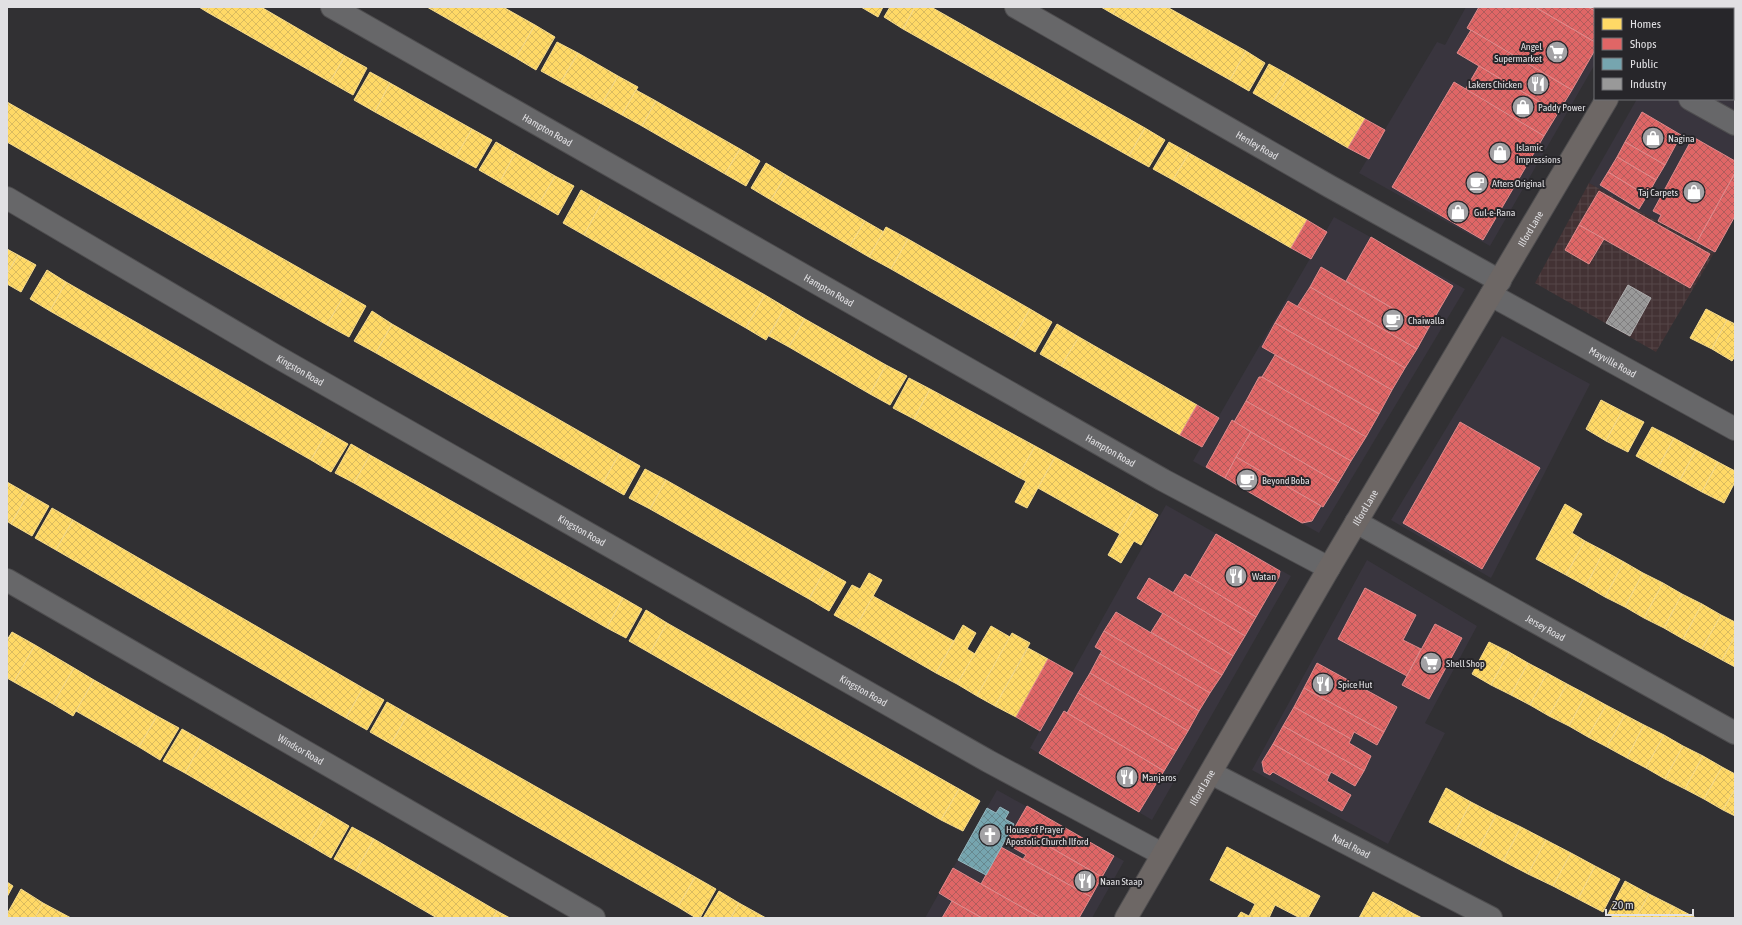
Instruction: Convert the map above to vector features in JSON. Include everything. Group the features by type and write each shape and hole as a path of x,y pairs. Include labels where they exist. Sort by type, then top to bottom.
{"main road":[{"name":"Ilford Lane","path":"1126,918 1356,522 1606,100"}],"street":[{"name":"Hampton Road","path":"332,7 1163,480 1329,568"},
{"name":"Henley Road","path":"1016,7 1329,186 1496,288"},
{"path":"1692,100 1735,124"},
{"name":"Kingston Road","path":"7,198 281,359 968,750 1162,854"},
{"name":"Mayville Road","path":"1496,288 1735,429"},
{"name":"Jersey Road","path":"1356,522 1735,733"},
{"name":"Windsor Road","path":"7,580 594,918"},
{"name":"Natal Road","path":"1211,773 1491,918"}],"shaded area":[{"path":"1466,7 1628,7 1594,8 1594,66 1490,246 1359,173 1437,42 1445,45"},
{"path":"1735,7 1735,217 1714,253 1589,183 1636,100 1734,100 1734,8 1692,8"},
{"path":"1589,183 1714,253 1656,352 1535,283"},
{"path":"1334,217 1465,289 1319,533 1193,461"},
{"path":"1502,336 1590,384 1491,578 1391,520"},
{"path":"1166,505 1291,576 1152,820 1030,748"},
{"path":"1367,560 1477,626 1425,723 1445,733 1388,844 1252,770"},
{"path":"997,790 1124,861 1092,918 925,918"}],"building: Homes":[{"path":"199,7 209,7 207,12"},
{"path":"209,7 261,7 345,56 330,82 207,12"},
{"path":"427,7 437,7 434,11"},
{"path":"437,7 503,7 535,25 516,58 434,11"},
{"path":"861,7 883,7 878,17"},
{"path":"890,7 915,7 903,29 884,17"},
{"path":"915,7 931,7 1145,128 1129,156 903,29"},
{"path":"1101,7 1117,7 1113,14"},
{"path":"1117,7 1167,7 1246,51 1230,80 1113,14"},
{"path":"1735,7 1735,32 1734,8 1706,8"},
{"path":"535,25 555,37 536,70 516,58"},
{"path":"557,42 578,53 561,82 541,71"},
{"path":"1246,51 1265,63 1249,91 1230,80"},
{"path":"578,53 618,76 602,104 561,82"},
{"path":"345,56 367,68 353,95 330,82"},
{"path":"1269,64 1289,75 1272,104 1253,93"},
{"path":"370,72 390,83 375,112 354,100"},
{"path":"1289,75 1365,119 1348,148 1272,104"},
{"path":"618,76 638,87 622,115 602,104"},
{"path":"390,83 472,129 456,157 375,112"},
{"path":"636,90 656,101 642,126 622,115"},
{"path":"656,101 740,149 725,174 642,126"},
{"path":"7,102 345,294 327,325 7,142"},
{"path":"1145,128 1165,140 1149,167 1129,156"},
{"path":"472,129 492,140 476,168 456,157"},
{"path":"496,142 515,153 500,182 479,170"},
{"path":"1169,142 1189,153 1173,180 1153,169"},
{"path":"740,149 760,161 746,186 725,174"},
{"path":"515,153 555,176 539,204 500,182"},
{"path":"1189,153 1307,220 1291,248 1173,180"},
{"path":"766,163 786,175 771,200 751,188"},
{"path":"786,175 865,221 850,246 771,200"},
{"path":"555,176 574,186 558,215 539,204"},
{"path":"581,190 602,202 584,235 563,223"},
{"path":"602,202 765,295 746,328 584,235"},
{"path":"865,221 884,232 869,257 850,246"},
{"path":"886,227 908,239 891,269 869,257"},
{"path":"908,239 1030,309 1013,339 891,269"},
{"path":"7,249 18,255 7,274"},
{"path":"18,255 36,265 21,292 7,284 7,274"},
{"path":"47,270 66,282 50,311 30,299"},
{"path":"66,282 327,432 311,460 50,311"},
{"path":"345,294 366,306 349,337 327,325"},
{"path":"765,295 785,307 766,340 746,328"},
{"path":"785,307 805,319 789,347 769,336"},
{"path":"1030,309 1052,322 1035,352 1013,339"},
{"path":"1706,309 1727,320 1712,349 1690,338"},
{"path":"372,311 392,324 376,353 354,341"},
{"path":"805,319 886,365 870,394 789,347"},
{"path":"1727,320 1735,324 1735,356 1732,361 1712,349"},
{"path":"392,324 619,454 603,483 376,353"},
{"path":"1057,324 1079,337 1061,366 1040,354"},
{"path":"1079,337 1197,405 1180,435 1061,366"},
{"path":"886,365 907,376 890,405 870,394"},
{"path":"909,378 930,389 914,419 893,408"},
{"path":"930,389 1035,446 1018,477 914,419"},
{"path":"1601,400 1622,411 1606,441 1586,429"},
{"path":"1622,411 1644,422 1628,452 1606,441"},
{"path":"1652,427 1674,438 1658,468 1636,456"},
{"path":"327,432 348,444 331,472 311,460"},
{"path":"1674,438 1696,450 1680,480 1658,468"},
{"path":"351,444 370,455 354,483 335,473"},
{"path":"1035,446 1055,457 1027,508 1015,502 1026,481 1018,477"},
{"path":"1696,450 1718,462 1702,492 1680,480"},
{"path":"619,454 640,466 624,495 603,483"},
{"path":"370,455 623,598 607,628 354,483"},
{"path":"1055,457 1137,503 1120,534 1038,488"},
{"path":"1718,462 1735,471 1735,482 1724,503 1702,492"},
{"path":"645,469 666,480 650,509 629,498"},
{"path":"666,480 825,570 809,599 650,509"},
{"path":"7,482 28,494 11,524 7,521"},
{"path":"28,494 49,506 32,536 11,524"},
{"path":"1137,503 1158,515 1141,545 1134,541 1121,563 1108,555"},
{"path":"1565,504 1582,514 1572,533 1585,541 1566,575 1536,559"},
{"path":"52,508 73,520 56,550 35,538"},
{"path":"73,520 363,688 346,718 56,550"},
{"path":"1585,541 1604,551 1586,586 1566,575"},
{"path":"1604,551 1624,562 1605,597 1586,586"},
{"path":"1624,562 1643,573 1625,607 1605,597"},
{"path":"825,570 846,582 829,611 809,599"},
{"path":"869,573 882,580 856,627 834,615 852,585 860,589"},
{"path":"1643,573 1663,583 1644,618 1625,607"},
{"path":"1663,583 1682,594 1664,628 1644,618"},
{"path":"1682,594 1702,604 1683,639 1664,628"},
{"path":"873,596 954,641 936,673 856,627"},
{"path":"623,598 642,609 626,638 607,628"},
{"path":"1702,604 1721,615 1702,649 1683,639"},
{"path":"646,610 667,623 650,653 629,641"},
{"path":"1721,615 1735,622 1735,636 1722,660 1702,649"},
{"path":"667,623 959,789 941,820 650,653"},
{"path":"963,625 976,633 967,649 975,654 957,684 936,673"},
{"path":"991,626 1010,637 977,696 957,684"},
{"path":"12,632 35,645 14,682 7,678 7,640"},
{"path":"1012,633 1030,643 995,706 977,696"},
{"path":"1735,636 1735,667 1722,660"},
{"path":"1489,642 1509,652 1491,685 1472,674"},
{"path":"35,645 74,668 53,704 14,682"},
{"path":"1028,648 1048,659 1016,717 995,706"},
{"path":"1509,652 1528,663 1511,695 1491,685"},
{"path":"1528,663 1547,673 1530,705 1511,695"},
{"path":"74,668 94,680 73,716 53,704"},
{"path":"1547,673 1567,684 1549,716 1530,705"},
{"path":"94,680 157,716 139,747 76,711"},
{"path":"1567,684 1586,694 1569,726 1549,716"},
{"path":"363,688 384,700 367,730 346,718"},
{"path":"1586,694 1606,705 1588,737 1569,726"},
{"path":"387,702 408,714 391,744 370,732"},
{"path":"1606,705 1625,715 1607,747 1588,737"},
{"path":"408,714 695,877 678,907 391,744"},
{"path":"1625,715 1644,725 1627,758 1607,747"},
{"path":"157,716 179,728 160,760 139,747"},
{"path":"1644,725 1664,735 1646,768 1627,758"},
{"path":"182,729 203,741 185,773 163,761"},
{"path":"1664,735 1683,746 1665,779 1646,768"},
{"path":"203,741 327,813 309,845 185,773"},
{"path":"1683,746 1703,756 1685,789 1665,779"},
{"path":"1703,756 1722,767 1704,799 1685,789"},
{"path":"1722,767 1735,774 1735,789 1723,810 1704,799"},
{"path":"1446,788 1471,802 1454,835 1429,822"},
{"path":"959,789 980,801 963,831 941,820"},
{"path":"1735,789 1735,816 1723,810"},
{"path":"1471,802 1496,815 1479,848 1454,835"},
{"path":"327,813 349,826 331,858 309,845"},
{"path":"1496,815 1521,827 1503,861 1479,848"},
{"path":"352,827 374,839 356,871 334,859"},
{"path":"1521,827 1546,840 1528,874 1503,861"},
{"path":"374,839 497,911 493,918 437,918 356,871"},
{"path":"1546,840 1571,853 1553,886 1528,874"},
{"path":"1227,847 1320,896 1308,918 1300,918 1275,905 1269,918 1237,918 1241,912 1249,916 1255,904 1210,880"},
{"path":"1571,853 1595,866 1578,899 1553,886"},
{"path":"1595,866 1620,879 1603,912 1578,899"},
{"path":"695,877 716,889 700,918 696,918 678,907"},
{"path":"1625,881 1649,894 1636,918 1615,918 1608,914"},
{"path":"7,882 13,886 7,897"},
{"path":"21,889 43,903 35,918 7,918 7,914"},
{"path":"719,891 739,903 731,918 703,918"},
{"path":"1373,892 1394,903 1386,918 1359,918"},
{"path":"1649,894 1673,906 1667,918 1636,918"},
{"path":"43,903 71,918 35,918"},
{"path":"739,903 766,918 731,918"},
{"path":"1394,903 1414,914 1412,918 1386,918"},
{"path":"1673,906 1696,918 1667,918"},
{"path":"497,911 510,918 493,918"},
{"path":"1414,914 1422,918 1412,918"}],"building: Shops":[{"path":"1479,7 1535,7 1594,41 1594,52 1572,90 1467,28"},
{"path":"1535,7 1588,7 1594,10 1594,41"},
{"path":"1588,7 1619,7 1594,8 1594,10"},
{"path":"1471,30 1572,90 1558,113 1457,53"},
{"path":"1734,31 1735,32 1734,94"},
{"path":"1479,66 1558,113 1544,136 1465,90"},
{"path":"1454,82 1544,136 1483,240 1392,187"},
{"name":"Nagina","path":"1642,112 1681,135 1665,165 1625,142"},
{"path":"1365,119 1385,130 1369,159 1348,148"},
{"name":"Taj Carpets","path":"1693,137 1735,161 1735,173 1697,242 1658,221 1661,215 1653,211"},
{"path":"1625,142 1665,165 1656,180 1617,157"},
{"path":"1617,157 1656,180 1647,196 1608,172"},
{"path":"1608,172 1647,196 1639,209 1600,185"},
{"path":"1735,173 1735,216 1715,252 1697,242"},
{"path":"1599,191 1710,254 1690,288 1579,225"},
{"path":"1307,220 1327,232 1311,259 1291,248"},
{"path":"1579,225 1604,239 1589,264 1565,250"},
{"path":"1371,237 1453,286 1428,329 1346,281"},
{"path":"1321,267 1428,329 1417,349 1310,287"},
{"path":"1310,287 1417,349 1405,368 1297,307"},
{"path":"1288,301 1405,368 1392,390 1275,323"},
{"path":"1275,323 1392,390 1379,414 1262,347"},
{"path":"1275,355 1379,414 1366,437 1262,377"},
{"path":"1259,377 1262,377 1366,437 1351,461 1246,401"},
{"path":"1246,401 1351,461 1338,483 1234,422"},
{"path":"1197,405 1219,418 1202,447 1180,435"},
{"path":"1232,420 1251,432 1225,478 1206,467"},
{"path":"1460,422 1540,468 1482,569 1403,523"},
{"path":"1251,432 1338,483 1323,507 1236,457"},
{"path":"1236,457 1321,506 1312,521 1302,523 1225,478"},
{"path":"1216,534 1280,571 1279,577 1256,617 1190,578"},
{"path":"1185,574 1256,617 1245,636 1173,593"},
{"path":"1149,578 1245,636 1233,656 1137,598"},
{"path":"1365,588 1416,615 1403,640 1421,649 1407,676 1338,639"},
{"path":"1116,612 1222,675 1210,693 1104,631"},
{"path":"1163,613 1233,656 1222,675 1151,632"},
{"name":"Shell Shop","path":"1435,624 1462,638 1429,699 1402,685"},
{"path":"1104,631 1210,693 1199,711 1100,654 1102,651 1095,647"},
{"path":"1100,654 1199,711 1188,731 1090,673"},
{"path":"1048,659 1073,673 1040,731 1016,717"},
{"path":"1317,663 1397,707 1384,732 1304,688"},
{"path":"1090,673 1188,731 1176,751 1078,693"},
{"path":"1304,688 1384,732 1377,745 1354,732 1351,739 1294,707"},
{"path":"1078,693 1176,751 1164,771 1067,713"},
{"path":"1294,707 1351,739 1349,743 1371,756 1364,771 1283,726"},
{"path":"1064,711 1164,771 1139,812 1039,753"},
{"path":"1283,726 1364,771 1355,786 1331,772 1329,776 1273,744"},
{"path":"1273,744 1329,776 1327,781 1351,795 1342,811 1273,772 1270,775 1264,772 1262,762"},
{"path":"1027,806 1114,856 1102,877 1015,827"},
{"path":"1015,827 1102,877 1091,897 1023,859 1026,855 1005,843"},
{"path":"1001,847 1091,897 1079,918 1041,918 981,884"},
{"path":"953,868 1041,918 982,918 952,901 939,893"},
{"path":"952,901 982,918 942,918"}],"building: Public":[{"name":"House of Prayer Apostolic Church Ilford","path":"1000,807 1009,812 1005,819 1014,824 986,875 958,860 987,808 996,813"}],"building: Industry":[{"path":"1628,285 1651,298 1630,336 1606,323"}],"place":[{"name":"Angel Supermarket","path":"1557,52"},
{"name":"Lakers Chicken","path":"1538,84"},
{"name":"Paddy Power","path":"1523,107"},
{"name":"Nagina","path":"1653,138"},
{"name":"Islamic Impressions","path":"1500,153"},
{"name":"Afters Original","path":"1477,183"},
{"name":"Taj Carpets","path":"1694,192"},
{"name":"Gul-e-Rana","path":"1458,212"},
{"name":"Chaiwalla","path":"1393,320"},
{"name":"Beyond Boba","path":"1247,480"},
{"name":"Watan","path":"1236,576"},
{"name":"Shell Shop","path":"1431,663"},
{"name":"Spice Hut","path":"1323,684"},
{"name":"Manjaros","path":"1127,777"},
{"name":"House of Prayer Apostolic Church Ilford","path":"990,835"},
{"name":"Naan Staap","path":"1085,881"}]}
